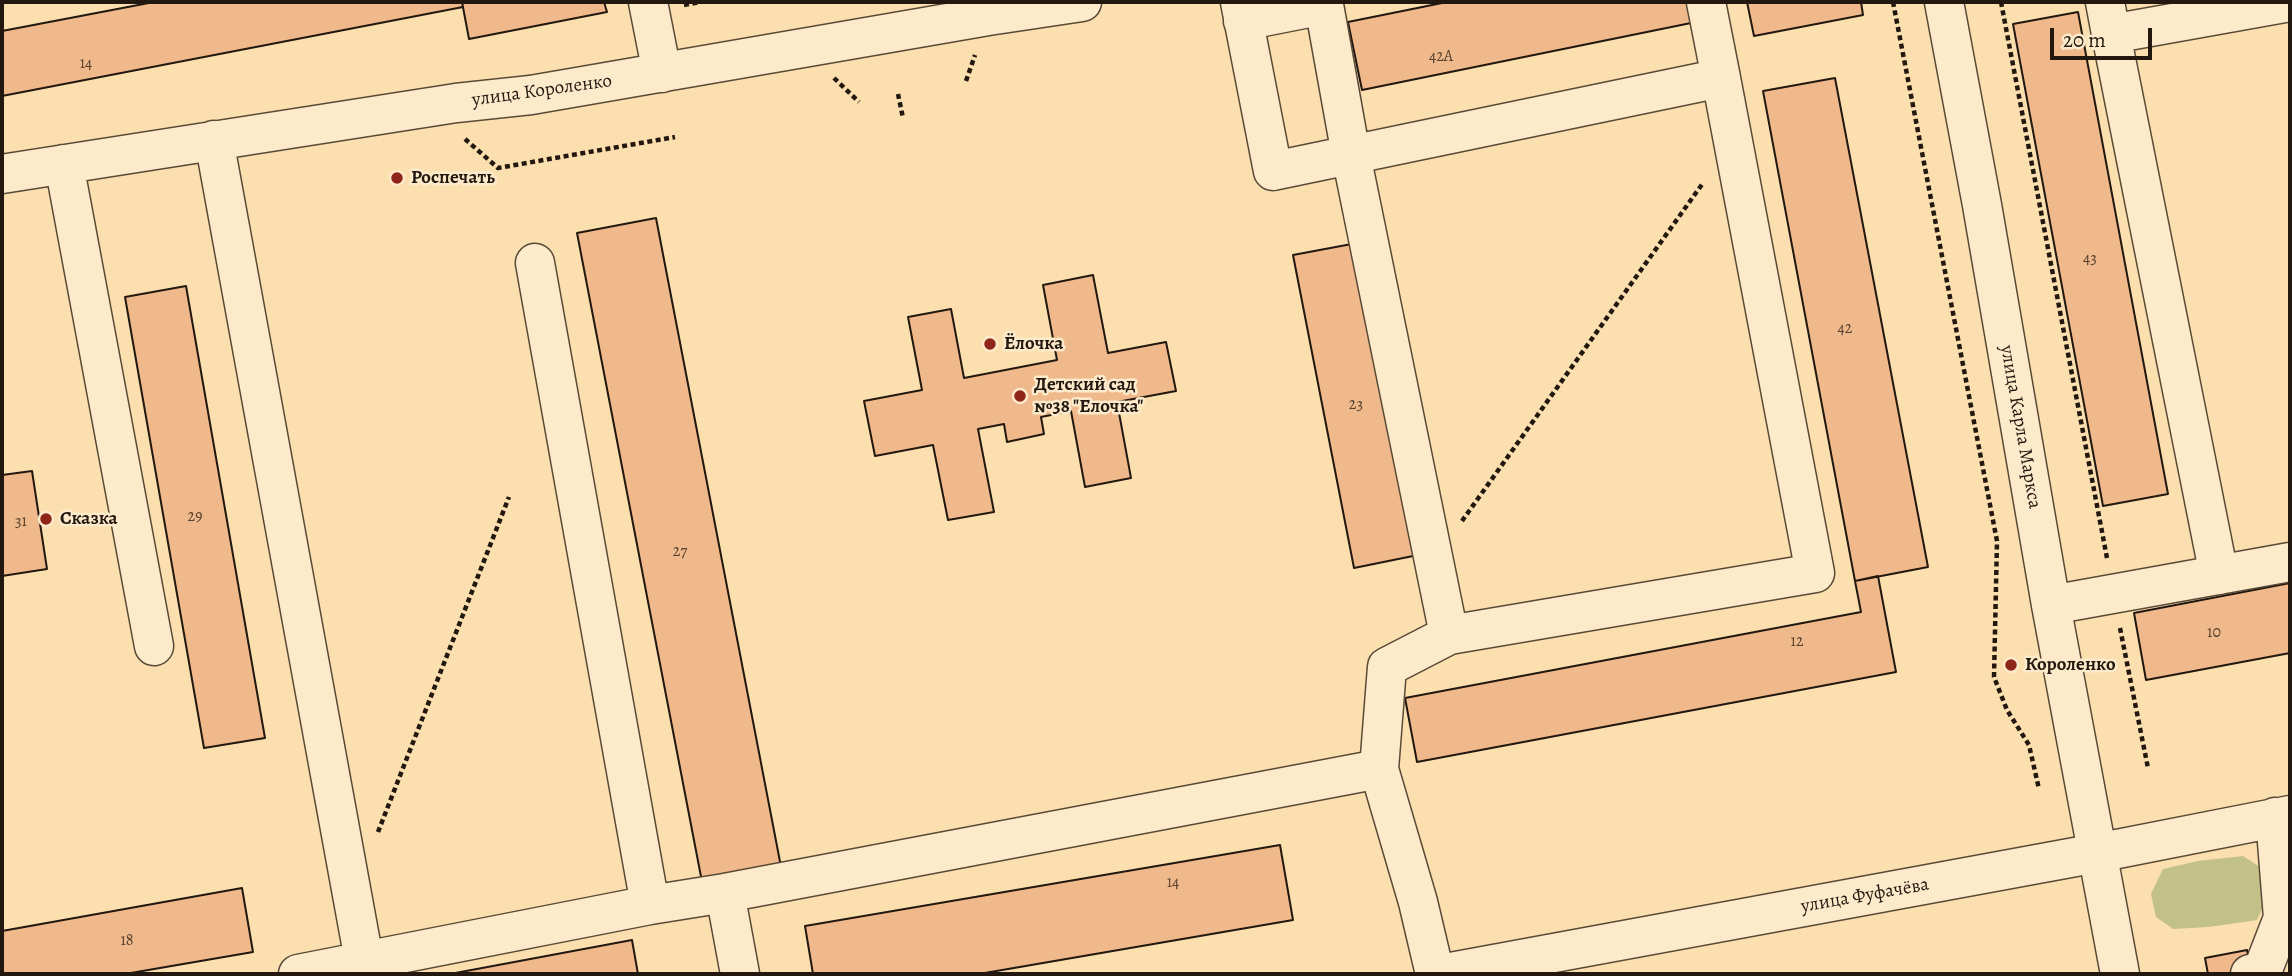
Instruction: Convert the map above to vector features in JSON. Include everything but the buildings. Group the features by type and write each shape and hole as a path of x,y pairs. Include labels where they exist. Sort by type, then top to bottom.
{"street":[{"path":"648,2 662,73"},
{"path":"1438,974 1379,769 1387,667 1449,635 1815,573 1706,2"},
{"name":"улица Карла Маркса","path":"1944,2 2051,605 2120,974"},
{"path":"2219,575 2108,18 2290,2"},
{"name":"улица Короленко","path":"2,174 662,73 1060,4"},
{"path":"1449,635 1352,155 1324,5 1242,11 1273,171 1352,155 1721,78"},
{"path":"214,140 364,960"},
{"path":"64,164 154,646"},
{"path":"535,263 650,905"},
{"path":"2051,605 2290,562"},
{"path":"298,974 650,905 1379,769"},
{"path":"2249,974 2262,972 2283,918 2283,816"},
{"name":"улица Фуфачёва","path":"1438,974 2097,853 2283,816"},
{"path":"725,893 740,974"}],"path":[{"path":"1893,2 1997,541 1994,677 2007,710 2029,745 2039,789"},
{"path":"2000,2 2148,768"},
{"path":"898,94 902,118"},
{"path":"463,137 498,168 675,137"},
{"path":"1435,559 1732,142"},
{"path":"378,834 509,497"}],"shaded area":[{"path":"2243,856 2260,867 2269,894 2257,920 2173,929 2156,917 2151,894 2163,869 2198,861"}],"place":[{"name":"Роспечать","path":"397,178"},
{"name":"Ёлочка","path":"990,344"},
{"name":"Детский сад №38 \"Елочка\"","path":"1020,396"},
{"name":"Сказка","path":"46,519"},
{"name":"Короленко","path":"2011,665"}]}
